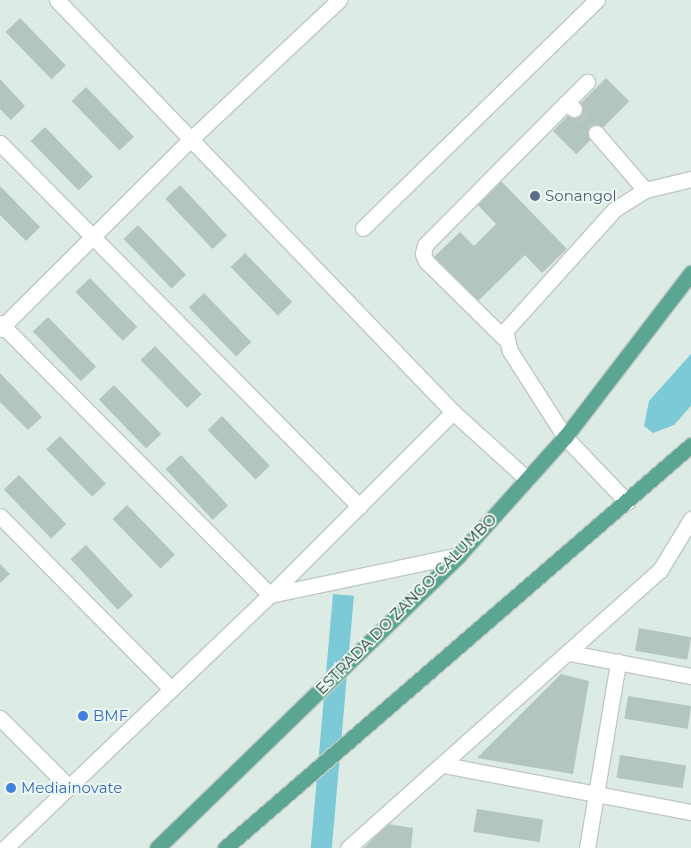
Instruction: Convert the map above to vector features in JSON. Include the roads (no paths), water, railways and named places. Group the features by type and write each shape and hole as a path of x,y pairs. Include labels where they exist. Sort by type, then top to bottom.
{"main road":[{"name":"ESTRADA DO ZANGO-CALUMBO","path":"157,848 459,556 565,437 691,273"},
{"path":"226,848 691,445"}],"street":[{"path":"58,0 453,412 527,479"},
{"path":"270,595 1,326 95,238 192,138 339,0"},
{"path":"363,228 597,0"},
{"path":"587,82 570,106 425,245 423,254 426,261 504,338 565,437 627,502"},
{"path":"596,133 645,190"},
{"path":"0,144 359,506"},
{"path":"504,338 509,323 615,209 645,190 691,179"},
{"path":"5,848 270,595 453,412"},
{"path":"0,516 171,689"},
{"path":"348,848 570,653 660,570 685,536 691,519"},
{"path":"270,595 459,556"},
{"path":"570,653 691,676"},
{"path":"587,848 594,796 618,662"},
{"path":"0,718 68,786"},
{"path":"444,765 594,796 691,812"}],"water":[{"path":"691,354 691,406 674,425 653,433 644,426 649,401"},
{"path":"333,594 354,596 332,848 311,848"}],"tunnel":[{"path":"574,109 596,133"}],"place":[{"name":"Sonangol","path":"535,196"},
{"name":"BMF","path":"83,716"},
{"name":"Mediainovate","path":"11,788"}]}
